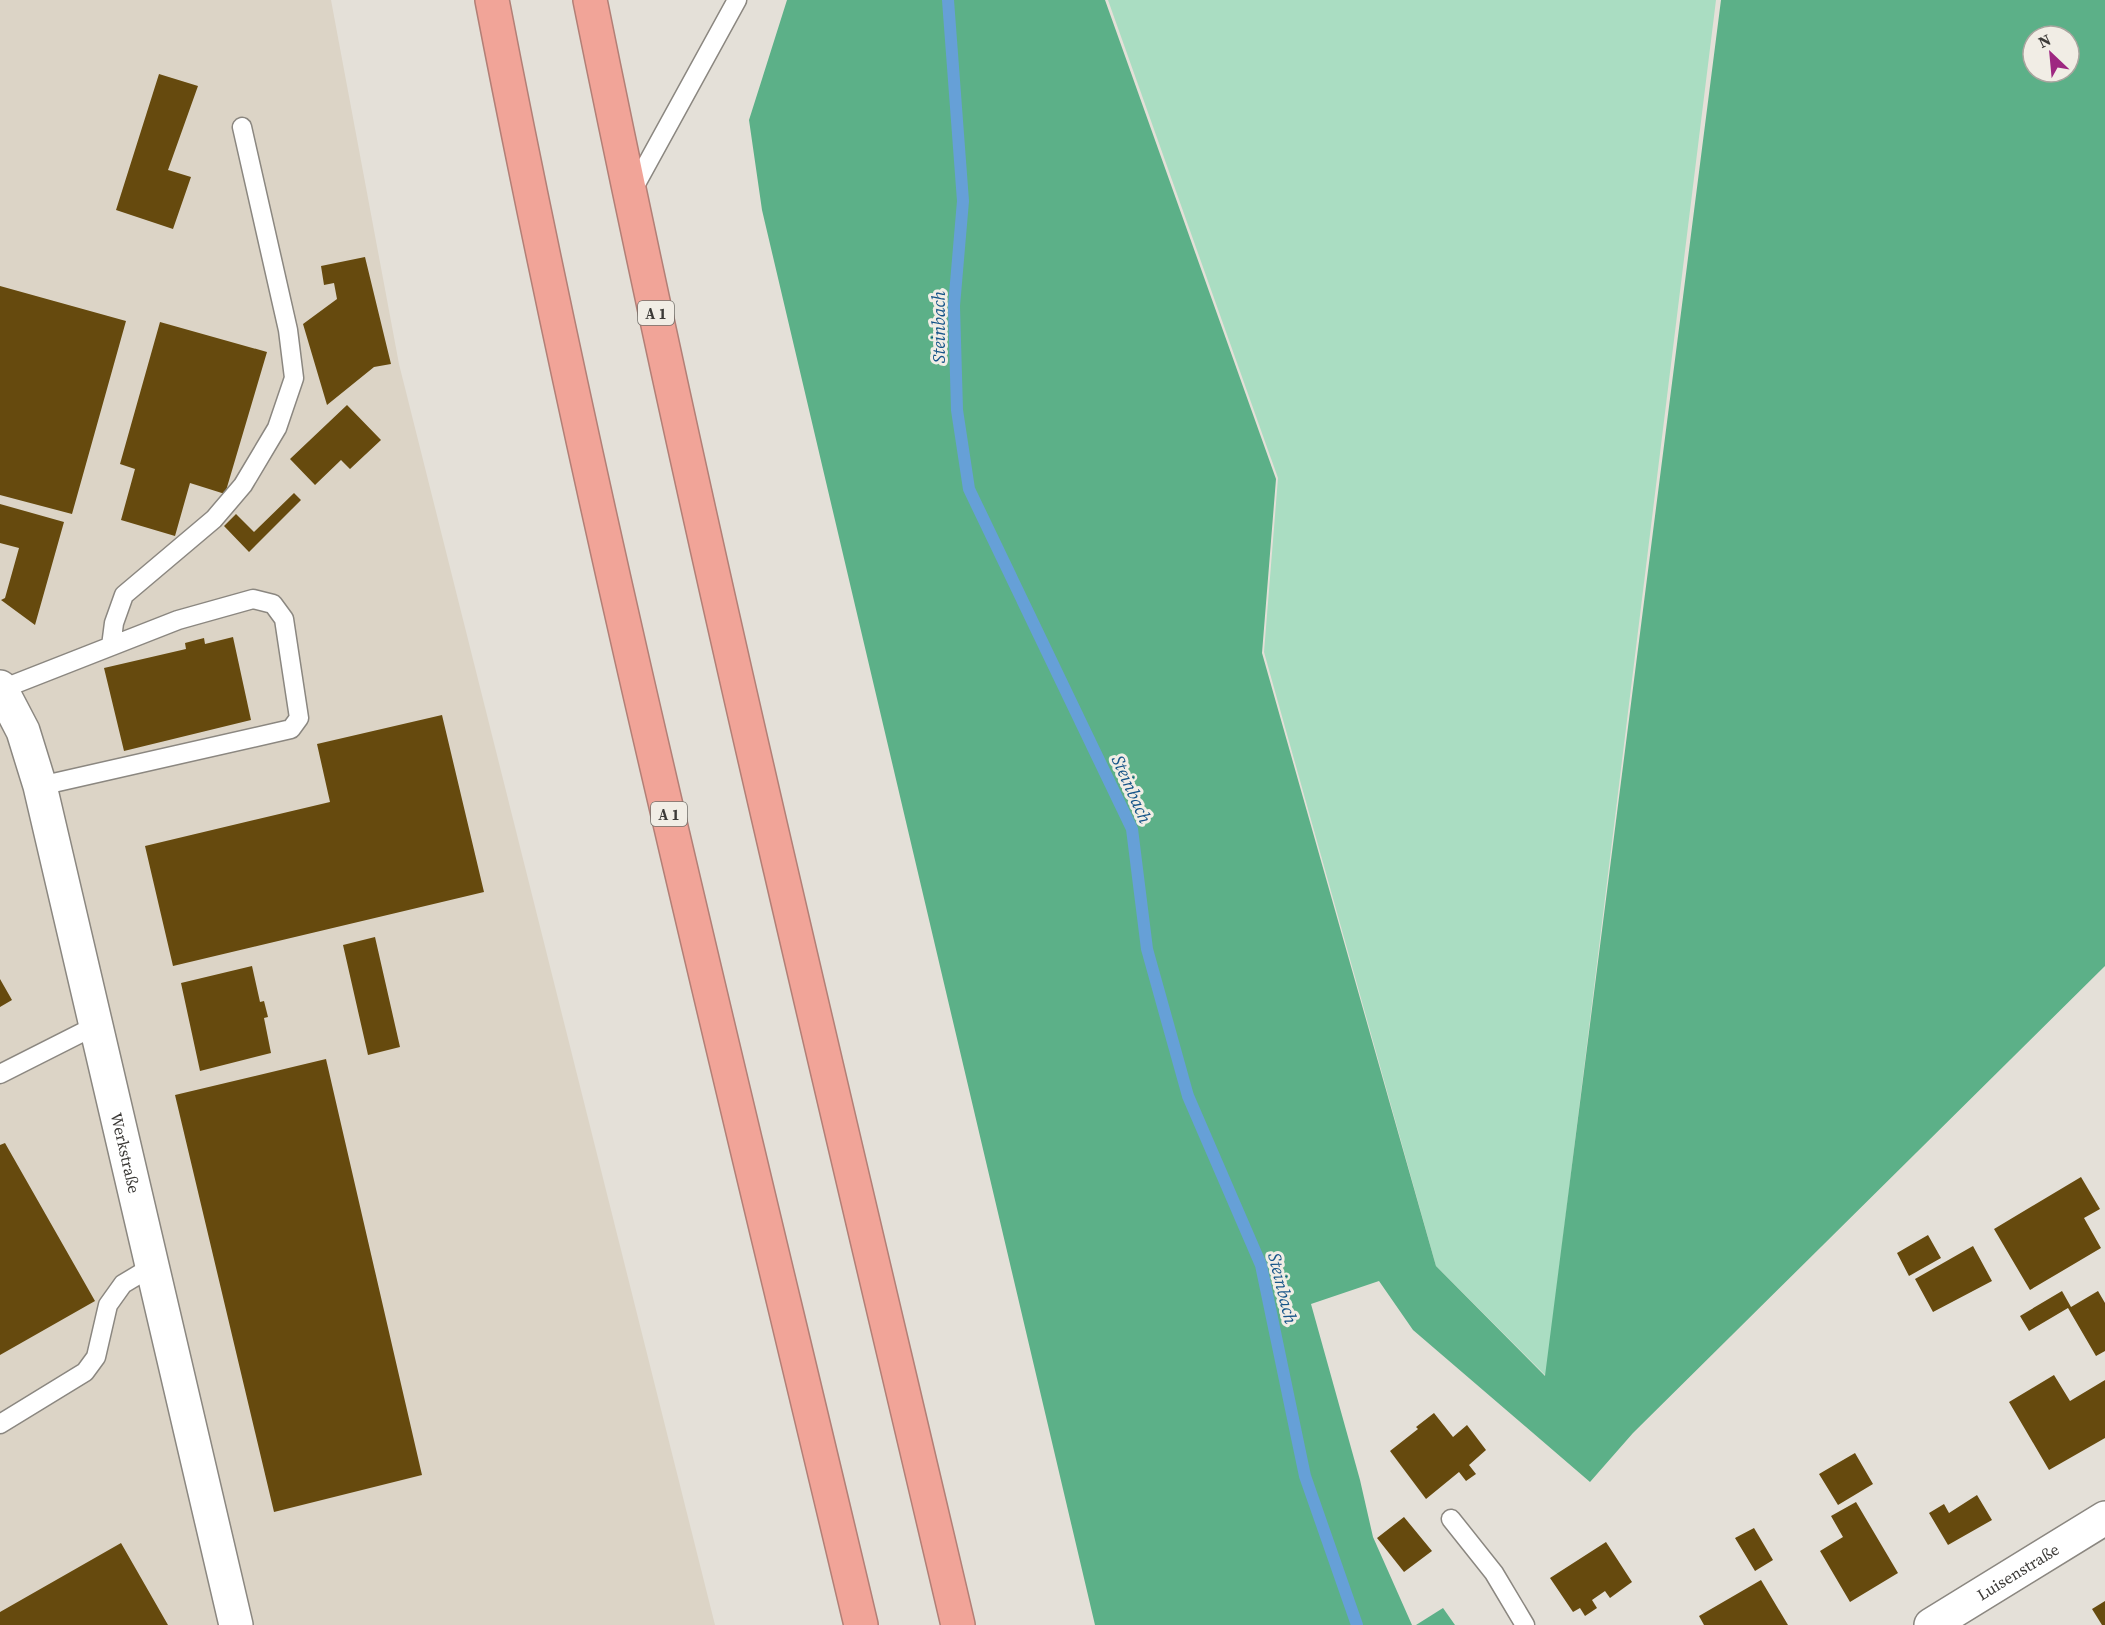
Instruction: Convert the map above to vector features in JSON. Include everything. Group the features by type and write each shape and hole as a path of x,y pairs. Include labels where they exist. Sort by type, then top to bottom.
{"highway":[{"name":"A 1","path":"492,0 520,147 629,647 861,1625"},
{"name":"A 1","path":"591,0 630,195 724,626 958,1625"}],"street":[{"name":"Werkstraße","path":"1,688 23,731 40,786 236,1625"},
{"name":"Luisenstraße","path":"1931,1625 2105,1518"}],"lane":[{"path":"630,195 737,0"},
{"path":"111,646 114,623 124,595 214,519 243,485 277,428 294,378 288,330 242,127"},
{"path":"1,688 178,620 253,599 273,604 284,619 299,718 291,729 40,786"},
{"path":"0,1074 97,1025"},
{"path":"0,1424 85,1372 96,1357 108,1305 123,1284 153,1266"},
{"path":"1451,1519 1494,1573 1525,1625"}],"shaded area":[{"path":"0,0 331,0 399,364 715,1625 0,1625"}],"green space":[{"path":"787,0 1105,0 1276,479 1262,653 1436,1266 1545,1376 1721,0 2105,0 2105,966 1633,1433 1590,1482 1413,1330 1379,1281 1311,1304 1360,1480 1373,1537 1412,1625 1095,1625 762,210 749,120"},
{"path":"1108,0 1716,0 1546,1376 1436,1266 1264,652 1278,478"},
{"path":"1443,1608 1455,1625 1416,1625"}],"building":[{"path":"159,74 198,86 168,170 191,177 173,229 116,210"},
{"path":"365,257 391,364 374,367 327,405 303,324 337,299 334,283 324,285 321,266"},
{"path":"0,286 126,321 72,514 0,495"},
{"path":"160,322 267,352 225,494 190,483 175,536 121,520 135,469 120,464"},
{"path":"347,405 381,440 350,469 341,460 315,485 290,459"},
{"path":"294,493 301,500 249,552 224,526 236,514 254,532"},
{"path":"0,504 64,522 35,625 1,600 5,598 19,548 0,543"},
{"path":"233,637 251,720 124,751 104,668 186,649 185,643 204,638 205,644"},
{"path":"442,715 484,892 173,966 145,846 330,802 317,744"},
{"path":"375,937 400,1047 368,1055 343,945"},
{"path":"252,966 260,1002 264,1001 268,1017 264,1018 271,1053 200,1071 181,983"},
{"path":"0,979 12,1000 0,1007"},
{"path":"326,1059 422,1475 274,1512 175,1095"},
{"path":"5,1143 95,1301 0,1355 0,1145"},
{"path":"2081,1177 2100,1209 2084,1218 2101,1248 2030,1290 1994,1229"},
{"path":"1928,1235 1941,1258 1909,1276 1897,1253"},
{"path":"1973,1246 1992,1281 1933,1312 1915,1279"},
{"path":"2062,1291 2071,1307 2098,1291 2105,1303 2105,1351 2096,1356 2068,1308 2029,1331 2020,1316"},
{"path":"2054,1375 2070,1401 2105,1380 2105,1438 2049,1470 2009,1402"},
{"path":"1434,1413 1453,1437 1467,1425 1486,1450 1469,1465 1476,1474 1466,1481 1459,1472 1426,1499 1390,1451"},
{"path":"1855,1453 1873,1484 1838,1505 1819,1474"},
{"path":"1977,1495 1992,1520 1948,1545 1929,1513 1944,1504 1949,1513"},
{"path":"1856,1502 1898,1573 1850,1602 1820,1551 1843,1537 1831,1516"},
{"path":"1404,1517 1432,1551 1404,1572 1377,1538"},
{"path":"1754,1528 1773,1560 1755,1571 1735,1538"},
{"path":"1606,1542 1632,1582 1610,1598 1605,1591 1592,1600 1597,1608 1585,1616 1580,1608 1573,1612 1550,1578"},
{"path":"121,1543 168,1625 0,1625 0,1612"},
{"path":"1761,1580 1788,1625 1704,1625 1699,1616"},
{"path":"2105,1601 2105,1625 2102,1625 2092,1609"}],"waterway":[{"name":"Steinbach","path":"948,0 963,201 954,306 957,410 969,489 1132,829 1147,949 1188,1096 1261,1265 1305,1476 1357,1625"}]}
